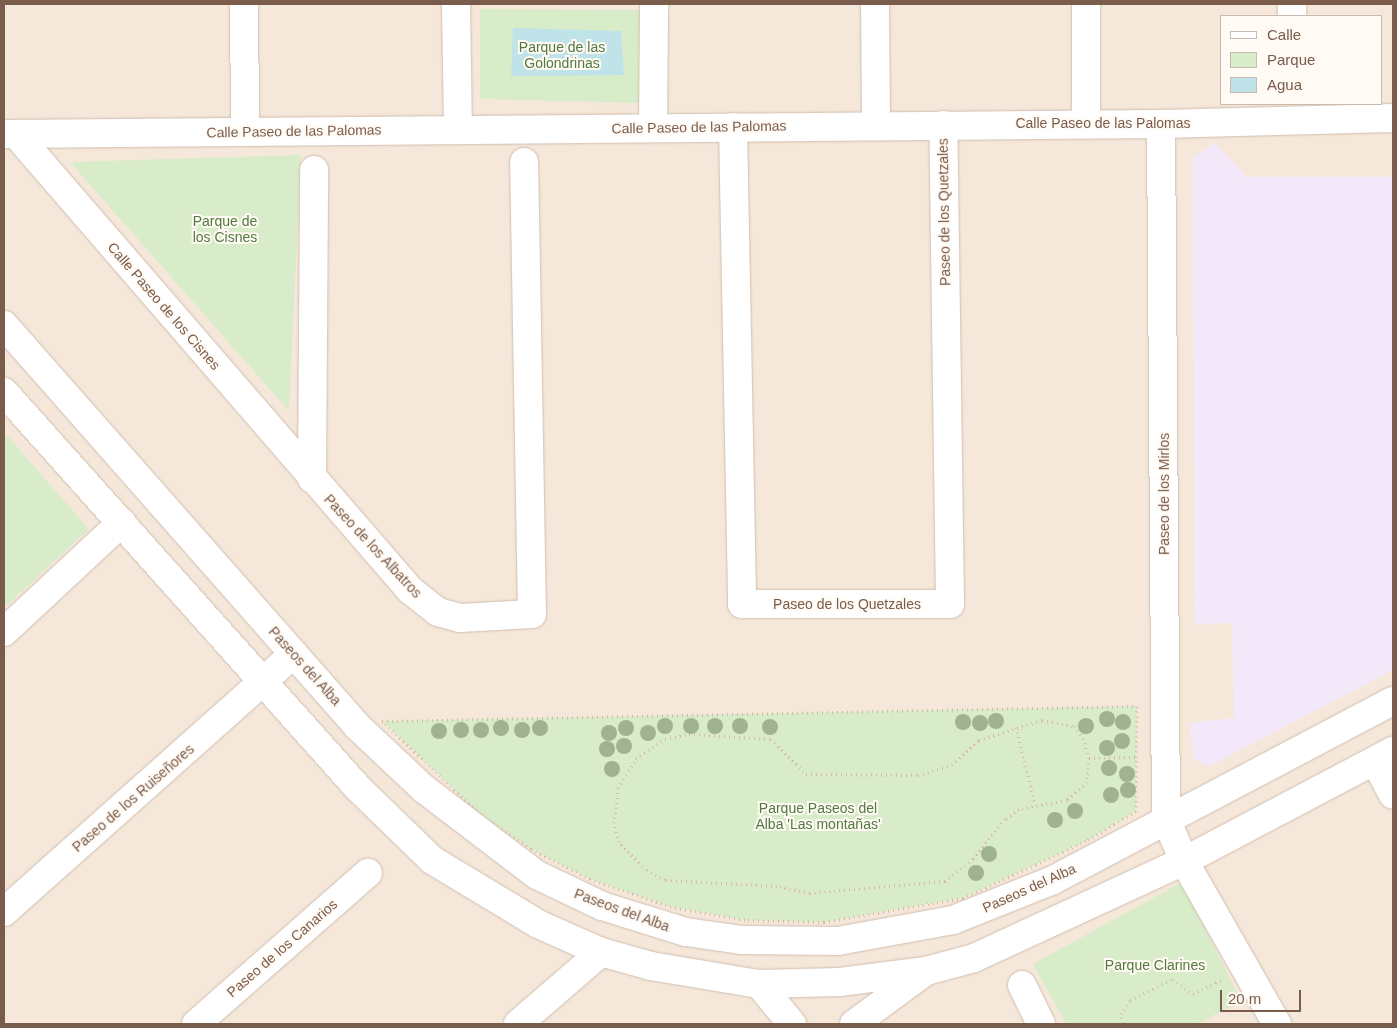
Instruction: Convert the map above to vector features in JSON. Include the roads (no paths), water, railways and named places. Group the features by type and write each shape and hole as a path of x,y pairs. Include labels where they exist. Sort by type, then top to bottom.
{"street":[{"path":"244,4 245,131"},
{"path":"456,4 458,129"},
{"path":"653,127 654,4"},
{"path":"875,4 876,124"},
{"path":"1086,4 1086,122"},
{"name":"Calle Paseo de las Palomas","path":"10,134 1086,122 1161,124 1294,112 1393,118"},
{"name":"Paseo de los Mirlos","path":"1161,124 1166,819 1184,861 1277,1024"},
{"name":"Paseo de los Quetzales","path":"733,127 742,604 950,604 943,125"},
{"name":"Calle Paseo de los Cisnes","path":"10,134 312,479"},
{"name":"Paseo de los Albatros","path":"312,479 410,590 438,612 460,618 532,614 524,162"},
{"path":"312,479 314,170"},
{"name":"Paseos del Alba","path":"4,326 359,728 417,782 508,855 573,893 686,932 742,940 838,941 931,926 1013,898 1393,701"},
{"path":"4,392 358,788 432,860 498,903 601,952 759,984 840,982 926,971 1002,947 1184,861 1384,756 1393,795"},
{"path":"4,632 122,522"},
{"name":"Paseo de los Ruiseñores","path":"4,912 294,654"},
{"name":"Paseo de los Canarios","path":"196,1024 368,873"},
{"path":"518,1024 601,952"},
{"path":"854,1024 926,971"},
{"path":"759,984 792,1024"},
{"path":"1022,986 1041,1024"}],"water":[{"path":"513,28 621,31 624,75 511,76"}],"park label":[{"name":"Parque de las Golondrinas","path":"562,56"},
{"name":"Parque de los Cisnes","path":"225,230"},
{"name":"Parque Paseos del Alba 'Las montañas'","path":"818,816"},
{"name":"Parque Clarines","path":"1155,965"}]}
